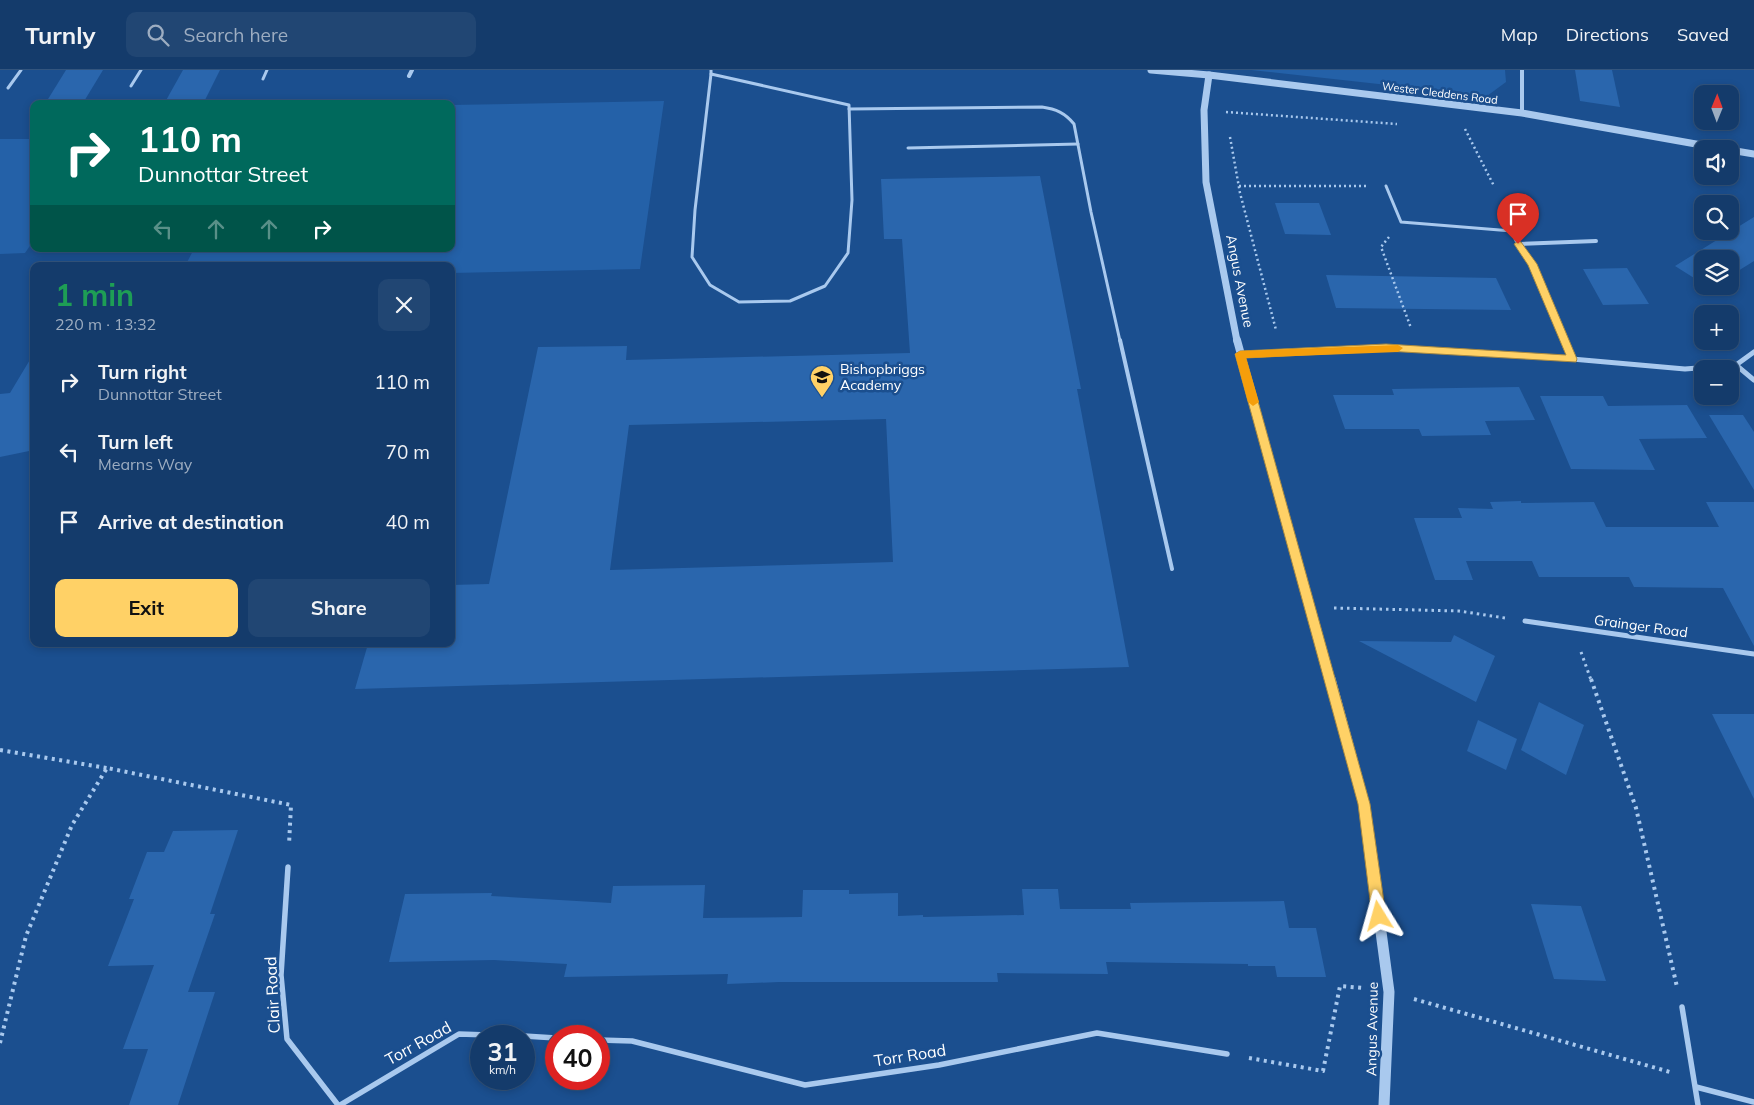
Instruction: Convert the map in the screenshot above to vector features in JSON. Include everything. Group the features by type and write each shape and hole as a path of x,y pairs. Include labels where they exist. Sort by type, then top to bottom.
{"street":[{"path":"409,76 412,70"},
{"name":"Wester Cleddens Road","path":"1151,70 1522,112 1694,144"},
{"path":"1522,70 1522,112"},
{"name":"Angus Avenue","path":"1208,75 1204,110 1206,182 1240,354 1364,804 1389,992 1384,1105"},
{"path":"1739,152 1754,154"},
{"path":"1501,208 1518,244 1532,264 1572,359"},
{"path":"1518,244 1596,241"},
{"path":"1240,354 1386,348 1694,368"},
{"path":"1739,363 1754,352"},
{"path":"1739,368 1754,380"},
{"name":"Grainger Road","path":"1526,621 1754,654"},
{"name":"Clair Road","path":"288,867 281,975 287,1039 339,1105"},
{"path":"1682,1007 1698,1105"},
{"name":"Torr Road","path":"610,1040 632,1041 805,1085 939,1065 1097,1032 1227,1054"},
{"name":"Torr Road","path":"339,1105 459,1034 470,1034"},
{"path":"1696,1087 1754,1102"}],"lane":[{"path":"8,88 21,70"},
{"path":"131,86 141,70"},
{"path":"262,79 267,70"},
{"path":"711,72 849,105 852,200 848,253 824,286 790,302 739,302 710,286 692,257 695,210 711,86 711,72"},
{"path":"849,109 1052,108 1069,117 1074,124 1091,212 1172,569"},
{"path":"908,148 1078,144"},
{"path":"1386,186 1401,222 1512,231"}],"path":[{"path":"1204,110 1405,124"},
{"path":"1226,112 1228,121"},
{"path":"1465,129 1501,200 1501,208"},
{"path":"1229,130 1239,186 1282,353"},
{"path":"1239,186 1386,186"},
{"path":"1401,222 1381,247 1419,350"},
{"path":"1310,608 1459,611 1526,621"},
{"path":"1572,628 1636,808 1682,1007"},
{"path":"0,750 107,768 291,805 288,867"},
{"path":"0,1043 26,936 72,825 107,768"},
{"path":"1227,1054 1323,1071 1340,986 1389,992 1694,1079"}],"shaded area":[{"path":"1251,70 1505,70 1506,82 1487,96"},
{"path":"664,101 640,269 455,273 455,262 187,262 192,252 455,252 455,105"},
{"path":"0,139 30,139 30,246 25,253 0,254"}],"building":[{"path":"66,70 103,70 85,100 47,100"},
{"path":"183,70 220,70 205,100 166,100"},
{"path":"1575,70 1612,70 1620,107 1580,101"},
{"path":"1040,176 1081,389 1077,389 1129,667 355,689 367,647 455,647 455,585 489,584 538,347 627,346 626,360 910,353 902,239 884,239 881,179","holes":["886,419 893,562 610,570 629,425"]},
{"path":"1275,203 1319,203 1331,235 1285,234"},
{"path":"1754,217 1754,261 1739,270 1739,250 1701,250 1717,240 1739,240 1739,226"},
{"path":"1694,254 1694,278 1675,266"},
{"path":"1627,268 1649,304 1603,305 1583,269"},
{"path":"1326,275 1496,278 1511,310 1336,308"},
{"path":"30,360 30,451 0,457 0,394 10,393"},
{"path":"1519,387 1535,420 1485,421 1491,435 1422,436 1419,429 1345,429 1333,395 1394,395 1392,389"},
{"path":"1540,396 1603,396 1608,406 1687,405 1707,438 1639,439 1655,470 1571,469"},
{"path":"1709,415 1743,415 1754,432 1754,490"},
{"path":"1521,501 1521,503 1594,502 1606,527 1719,527 1706,502 1754,502 1754,646 1723,588 1634,587 1629,577 1539,577 1532,561 1466,561 1473,580 1435,580 1414,518 1462,518 1458,508 1493,509 1490,502"},
{"path":"1454,635 1495,656 1476,702 1359,641 1451,642"},
{"path":"1539,702 1584,725 1566,775 1521,750"},
{"path":"1712,714 1754,714 1754,799"},
{"path":"1478,720 1517,739 1506,770 1467,751"},
{"path":"238,830 210,914 215,914 188,992 215,992 178,1105 129,1105 148,1049 123,1049 154,965 108,966 134,899 129,899 147,852 164,852 173,831"},
{"path":"705,885 703,918 802,917 803,890 849,890 849,894 898,893 898,916 923,915 923,917 1024,915 1022,889 1058,889 1060,909 1131,909 1130,903 1284,901 1289,928 1316,928 1326,977 1277,977 1275,966 1248,966 1248,964 1106,962 1108,974 997,973 998,982 779,982 727,984 728,974 564,977 567,964 494,960 389,962 405,894 492,893 491,896 611,903 613,886"},
{"path":"1531,904 1581,906 1606,981 1554,979"}],"slow traffic":[{"path":"1253,402 1240,354 1398,348"}],"place":[{"name":"Bishopbriggs Academy","path":"822,398"}],"route":[{"path":"1379,916 1364,804 1240,354 1386,348 1572,359 1532,264 1518,244"}]}
